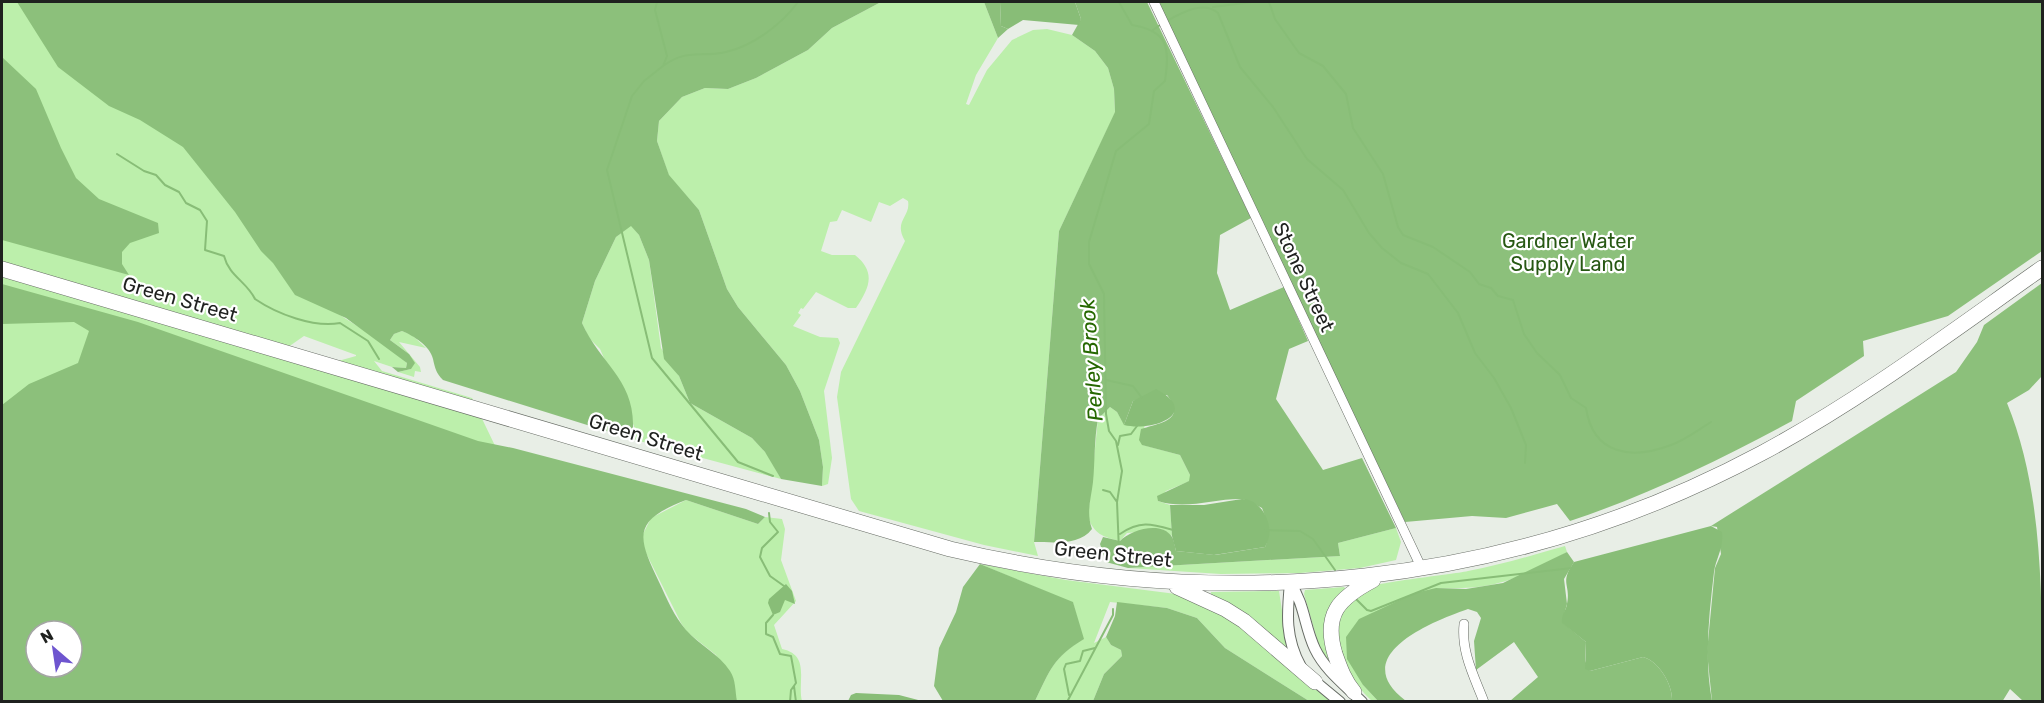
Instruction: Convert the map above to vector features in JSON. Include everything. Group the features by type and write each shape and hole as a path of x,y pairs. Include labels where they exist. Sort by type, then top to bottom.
{"highway":[{"name":"Green Street","path":"2,269 950,549 1060,571 1163,582 1290,583 1384,575 1508,551 1575,532 1646,507 1722,473 1781,443 1860,395 2043,268"},
{"path":"1358,697 1342,674 1334,651 1331,633 1332,616 1346,596 1384,575"},
{"path":"1163,582 1197,595 1238,617 1315,682"}],"street":[{"name":"Stone Street","path":"1154,2 1422,569"},
{"path":"1290,583 1286,621 1289,640 1300,666 1315,682 1340,702"},
{"path":"1290,583 1302,602 1317,653 1332,674 1358,697"},
{"path":"1464,624 1463,641 1466,655 1484,702"}],"shaded area":[{"path":"2,2 99,2 337,313 388,346 407,363 406,368 392,367 374,361 382,371 472,398 618,701 2,701","holes":["304,336 356,355 324,365 281,352"]},
{"path":"881,2 984,2 998,38 976,75 966,104 969,105 987,70 1012,40 1033,30 1047,29 1072,35 1095,51 1108,68 1114,89 1115,113 1059,231 1034,542 1038,556 984,545 859,511 851,499 837,397 841,372 905,241 901,224 907,211 908,201 903,198 890,206 879,202 871,222 842,210 837,221 830,222 821,251 832,255 855,255 862,261 869,280 865,293 856,308 848,308 816,292 803,309 801,308 798,313 801,315 793,326 820,337 838,338 840,343 824,391 832,458 828,484 822,486 823,467 819,440 800,391 786,365 738,307 727,289 699,210 669,176 657,141 659,121 682,97 705,88 728,89 756,78 808,50 832,28"},
{"path":"1000,2 1075,2 1081,19 1079,25 1023,20 1008,29 1001,26"},
{"path":"631,225 639,235 649,260 661,348 679,376 690,403 752,438 767,454 781,479 632,439 634,426 600,349 589,338 582,323 595,281 616,237"},
{"path":"402,331 412,335 426,348 399,342 420,367 421,372 415,371 414,377 398,372 411,369 409,354 390,340 394,334"},
{"path":"1156,389 1169,398 1174,406 1174,413 1168,419 1148,426 1124,425 1133,401"},
{"path":"1147,392 1143,445 1180,455 1190,475 1190,481 1166,491 1158,501 1170,505 1172,536 1164,530 1127,533 1120,541 1100,534 1088,517 1098,419 1110,407 1117,412 1124,424"},
{"path":"1242,499 1256,504 1266,516 1269,532 1265,547 1214,555 1176,551 1172,536 1170,505 1204,505"},
{"path":"686,500 758,524 765,517 782,519 785,529 781,560 796,601 774,625 782,649 791,652 800,663 802,701 737,701 716,655 687,632 681,623 643,547 642,536 651,518"},
{"path":"1711,526 1722,532 1721,548 1714,572 1709,620 1708,669 1712,701 1672,701 1664,674 1654,663 1643,657 1590,671 1585,669 1586,642 1562,623 1568,597 1566,579 1574,562"},
{"path":"1396,528 1401,542 1396,560 1360,568 1300,573 1221,574 1128,568 1340,556 1338,543"},
{"path":"1565,546 1567,552 1533,570 1505,581 1475,587 1436,588 1363,685 1378,701 1372,701 1350,675 1339,645 1338,630 1342,615 1350,601 1364,589 1382,584 1480,569"},
{"path":"980,564 1066,580 1184,595 1220,610 1334,701 1309,701 1225,648 1197,618 1167,608 1110,602 1094,643 1106,637 1111,645 1121,650 1122,656 1104,674 1093,701 1035,701 1053,666 1065,652 1083,639 1073,603"},
{"path":"786,584 792,591 795,604 785,600 780,612 773,615 768,603 769,599"},
{"path":"1344,587 1346,590 1331,667 1321,653 1304,594 1305,590"},
{"path":"1279,591 1288,650 1211,594 1211,592"},
{"path":"856,693 899,695 922,701 848,701 851,695"}],"green space":[{"path":"17,2 881,2 832,28 808,50 756,78 728,89 705,88 682,97 659,121 657,141 669,175 699,210 727,289 738,307 786,365 800,391 819,440 823,467 822,486 781,479 765,452 752,438 690,403 679,376 664,359 649,260 639,235 631,226 616,237 595,281 582,323 625,389 633,419 632,439 443,380 436,370 429,350 402,331 394,334 390,340 409,354 415,363 411,369 398,372 392,367 406,368 407,363 346,318 295,295 235,212 183,147 140,120 109,106 58,67"},
{"path":"984,2 1000,2 1001,26 1008,29 998,38"},
{"path":"1075,2 1147,2 1251,218 1220,235 1217,273 1230,310 1284,287 1308,341 1289,349 1276,399 1323,470 1362,458 1396,528 1338,543 1340,556 1128,568 1106,562 1100,544 1103,537 1120,541 1131,533 1146,528 1161,529 1167,532 1173,538 1176,551 1215,555 1265,547 1267,542 1268,528 1262,508 1248,501 1230,499 1179,504 1158,501 1157,496 1189,481 1190,475 1180,455 1142,445 1139,440 1141,429 1163,422 1173,415 1172,403 1167,395 1133,401 1124,425 1117,412 1110,407 1098,419 1089,511 1092,529 1073,541 1034,542 1059,231 1115,112 1114,89 1108,68 1095,51 1072,35 1081,19"},
{"name":"Gardner Water Supply Land","path":"1157,2 2042,2 2042,251 1948,316 1863,341 1864,356 1796,401 1792,421 1711,463 1656,488 1570,521 1557,504 1506,518 1472,516 1405,522"},
{"path":"2,57 36,89 76,178 99,199 158,223 159,233 130,243 122,252 122,264 129,275 2,240"},
{"path":"2042,283 2042,376 2029,390 2007,403 2028,474 2034,511 2041,587 2042,701 2023,701 2010,689 2002,702 1712,701 1707,652 1715,568 1721,554 1717,527 1711,526 1956,372 1977,342 1984,325"},
{"path":"2,284 138,322 478,441 513,448 746,509 765,517 758,524 686,500 656,515 648,523 644,532 646,553 674,613 686,630 730,671 737,701 2,701 2,405 29,384 78,363 89,331 74,322 2,324"},
{"path":"1567,552 1574,562 1564,579 1567,604 1562,622 1586,642 1585,661 1590,671 1643,657 1649,659 1664,674 1672,701 1510,701 1538,677 1514,642 1476,670 1474,641 1481,618 1477,612 1468,609 1416,632 1389,656 1385,669 1390,685 1406,701 1378,701 1363,685 1347,659 1346,637 1359,619 1415,593 1436,588 1466,589 1503,583"},
{"path":"980,564 1073,602 1084,639 1059,659 1035,701 943,701 934,686 939,648 956,612 963,587"},
{"path":"1117,602 1167,608 1197,618 1225,648 1309,701 1093,701 1104,674 1122,656 1121,650 1111,645 1106,637 1115,616"}],"waterway":[{"path":"657,2 655,10 667,56 663,66 644,81 632,96 607,170 652,358 738,462 773,476"},
{"path":"663,66 687,55 717,54 746,45 775,26 798,2"},
{"name":"Perley Brook","path":"1119,2 1132,25 1160,36 1164,42 1167,59 1165,81 1154,91 1149,124 1116,151 1089,242 1089,264 1104,294 1106,414 1109,431 1116,441 1122,471 1117,502 1119,551"},
{"path":"1213,7 1252,2"},
{"path":"1269,2 1275,19 1299,53 1323,66 1346,94 1353,128 1383,174 1398,227 1403,235 1433,247 1470,272 1479,284 1491,288 1498,296 1513,300 1524,334 1537,353 1560,375 1571,398 1586,408 1590,424 1597,436 1616,450 1642,452 1671,445 1711,422"},
{"path":"1165,22 1192,9 1206,8 1218,13 1240,67 1273,107 1307,159 1343,190 1369,233 1382,248 1401,263 1428,274 1458,313 1475,353 1494,378 1511,408 1526,445 1525,463"},
{"path":"1153,30 1160,25"},
{"path":"117,154 144,171 156,175 165,185 179,192 186,203 200,210 207,221 205,250 224,256 230,269 255,299 274,310 307,322 340,323 368,341 379,359"},
{"path":"1106,380 1133,386 1142,398"},
{"path":"1118,445 1120,436 1131,434 1137,426"},
{"path":"1103,490 1110,492 1117,502"},
{"path":"769,513 770,522 778,532 762,548 760,557 770,576 784,586"},
{"path":"1120,534 1146,524 1173,530"},
{"path":"1265,530 1300,531 1313,539 1335,570"},
{"path":"1356,599 1371,611 1441,583 1572,568"},
{"name":"Perley Brook","path":"1067,702 1113,615 1113,609"},
{"path":"773,615 766,623 766,634 773,637 780,654 791,656 796,683 791,690 790,702"},
{"path":"1069,695 1064,669 1066,664 1080,661 1083,651 1095,648"},
{"path":"794,686 796,702"}]}
